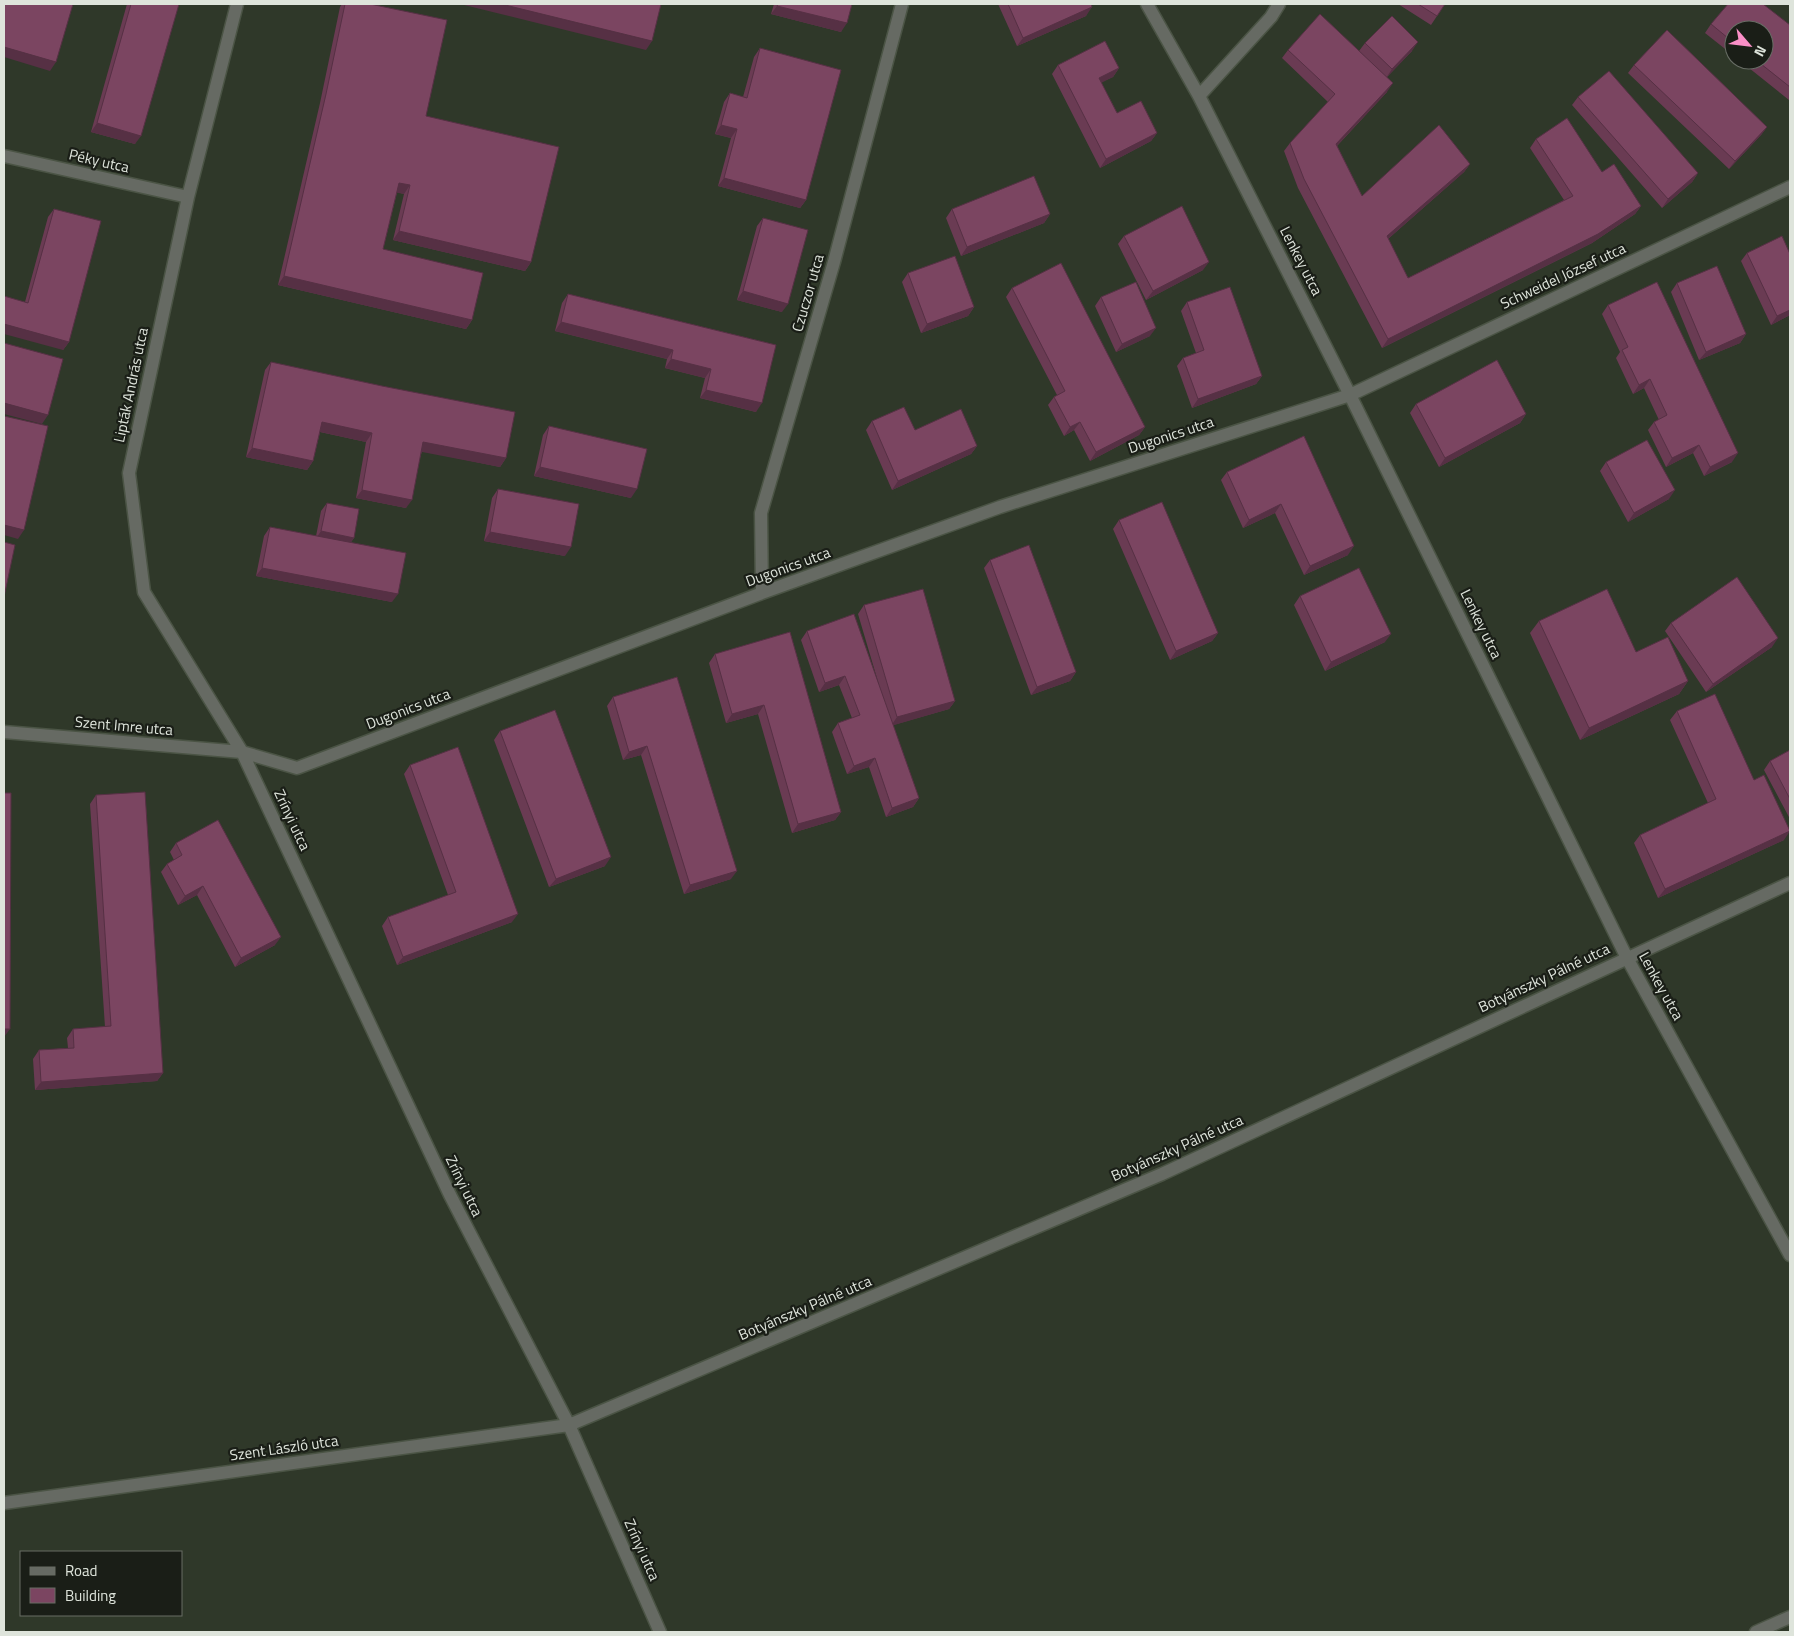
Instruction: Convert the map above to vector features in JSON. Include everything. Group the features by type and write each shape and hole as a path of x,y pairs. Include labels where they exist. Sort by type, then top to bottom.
{"street":[{"name":"Lipták András utca","path":"237,4 188,197 129,473 144,592 242,752"},
{"name":"Czuczor utca","path":"762,593 761,513 834,262 902,4"},
{"name":"Lenkey utca","path":"1146,4 1199,96 1350,395 1626,958 1790,1255"},
{"path":"1199,96 1271,17 1279,4"},
{"name":"Péky utca","path":"4,156 188,197"},
{"name":"Schweidel József utca","path":"1350,395 1790,186"},
{"name":"Dugonics utca","path":"242,752 297,768 762,593 1000,506 1350,395"},
{"name":"Szent Imre utca","path":"4,732 242,752"},
{"name":"Zrínyi utca","path":"242,752 450,1195 569,1425 660,1632"},
{"name":"Botyánszky Pálné utca","path":"569,1425 1162,1174 1790,883"},
{"name":"Szent László utca","path":"4,1503 569,1425"},
{"path":"1756,1632 1790,1617"}],"building":[{"path":"4,4 73,4 56,62 4,47"},
{"path":"131,4 179,4 141,136 97,123"},
{"path":"345,4 370,4 447,20 426,116 559,147 531,262 399,231 410,185 399,183 383,249 483,273 472,320 284,276"},
{"path":"501,4 661,4 652,41"},
{"path":"778,4 852,4 847,23 777,6"},
{"path":"1008,4 1091,4 1092,7 1023,38"},
{"path":"1418,4 1445,4 1437,16"},
{"path":"1728,4 1763,4 1790,25 1790,87 1769,70 1774,70 1774,20 1724,20 1724,35 1711,24"},
{"path":"1320,14 1393,83 1336,144 1362,196 1439,125 1470,164 1387,236 1408,278 1573,196 1536,139 1567,118 1602,172 1614,164 1641,206 1598,234 1388,339 1304,179 1290,143 1335,94 1288,50"},
{"path":"1392,16 1418,42 1392,69 1365,43"},
{"path":"1667,30 1767,127 1735,161 1634,65"},
{"path":"1105,41 1119,68 1099,78 1117,113 1141,101 1157,133 1106,159 1058,65"},
{"path":"760,48 841,70 806,200 724,178 737,129 721,125 730,93 747,98"},
{"path":"1609,71 1698,173 1668,199 1578,97"},
{"path":"1034,176 1050,214 967,247 952,209"},
{"path":"1182,206 1209,262 1153,291 1124,236"},
{"path":"54,209 101,221 69,342 4,324 4,296 28,303"},
{"path":"763,218 808,230 788,304 743,291"},
{"path":"1782,236 1790,254 1790,310 1777,316 1747,253"},
{"path":"955,256 974,307 927,324 908,273"},
{"path":"1061,263 1145,427 1096,452 1080,422 1070,427 1054,397 1065,391 1012,288"},
{"path":"1717,266 1746,334 1706,352 1677,283"},
{"path":"1136,282 1156,328 1122,344 1101,297"},
{"path":"1657,282 1738,453 1710,467 1699,445 1672,458 1654,422 1667,415 1650,379 1639,385 1622,350 1628,347 1608,305"},
{"path":"1230,287 1262,376 1198,399 1183,358 1204,350 1187,302"},
{"path":"568,294 776,345 762,403 706,390 711,369 671,359 673,350 561,322"},
{"path":"4,343 63,359 48,415 4,403"},
{"path":"1497,360 1526,414 1445,458 1416,404"},
{"path":"271,362 515,412 506,458 423,442 412,500 362,490 372,433 322,422 313,461 252,448"},
{"path":"904,407 915,430 961,409 977,446 898,481 872,421"},
{"path":"4,416 48,426 24,530 4,525"},
{"path":"549,426 647,449 637,489 540,467"},
{"path":"1304,436 1354,546 1310,566 1281,504 1249,520 1227,472"},
{"path":"1647,440 1675,490 1634,513 1606,462"},
{"path":"498,489 579,504 571,547 490,532"},
{"path":"1162,502 1218,633 1176,651 1119,520"},
{"path":"327,503 359,509 354,538 321,531"},
{"path":"270,527 406,553 398,594 262,568"},
{"path":"4,542 15,545 4,597"},
{"path":"1029,545 1076,672 1037,687 990,560"},
{"path":"1359,568 1391,634 1331,662 1300,596"},
{"path":"1737,577 1778,638 1713,684 1671,623"},
{"path":"923,589 955,701 897,717 864,605"},
{"path":"1607,589 1636,652 1668,637 1688,681 1589,728 1539,621"},
{"path":"854,614 919,798 892,808 875,758 854,766 838,723 860,715 845,676 825,683 807,631"},
{"path":"790,632 841,812 798,824 764,705 732,714 715,654"},
{"path":"677,677 737,871 690,885 647,746 629,752 613,697"},
{"path":"1715,694 1754,780 1764,775 1790,831 1665,889 1640,835 1716,799 1677,711"},
{"path":"555,710 611,857 556,879 500,731"},
{"path":"458,747 518,914 403,957 388,917 456,892 410,765"},
{"path":"1790,750 1790,799 1770,761"},
{"path":"145,792 163,1073 41,1082 39,1050 74,1048 73,1029 111,1026 96,795"},
{"path":"4,793 11,793 10,1029 4,1029"},
{"path":"218,820 281,937 241,958 203,886 185,896 167,864 182,855 176,843"}]}
